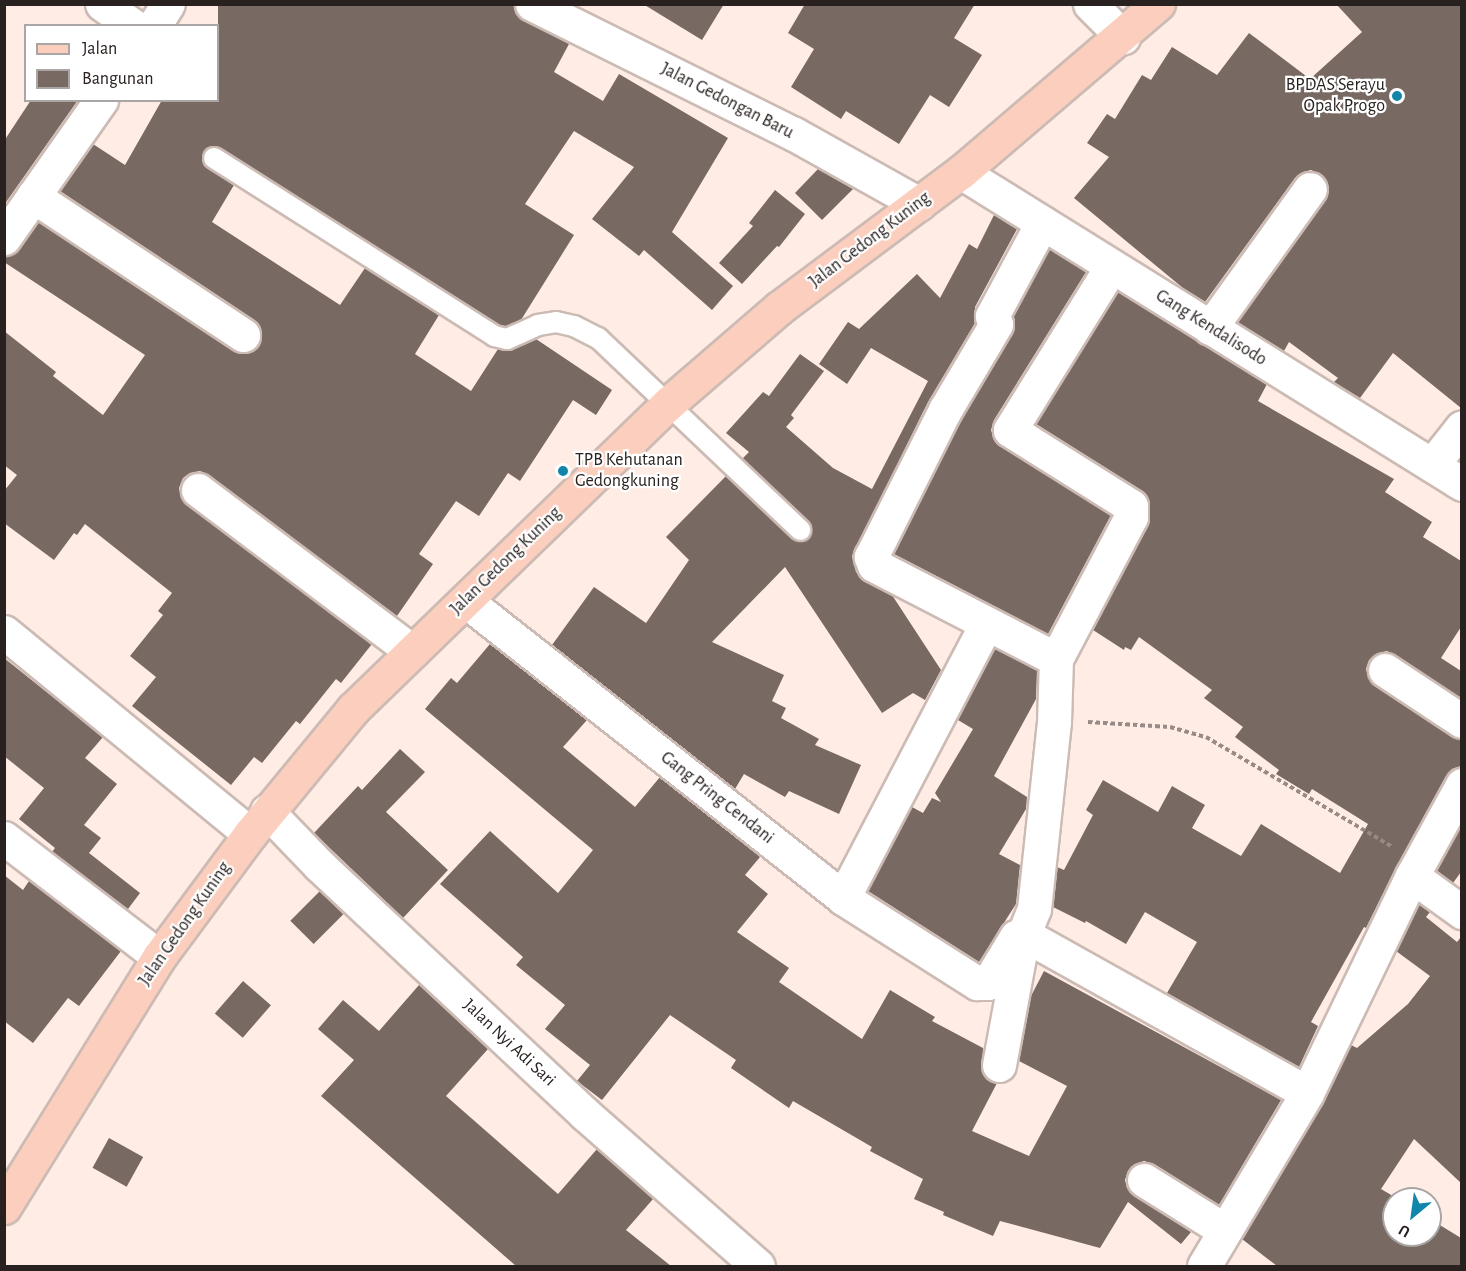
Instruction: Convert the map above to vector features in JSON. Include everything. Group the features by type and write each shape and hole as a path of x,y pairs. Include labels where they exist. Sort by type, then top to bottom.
{"main road":[{"name":"Jalan Gedong Kuning","path":"4,1207 159,957 259,823 353,709 669,403 779,308 961,172 1123,37 1158,4"}],"street":[{"path":"102,4 131,24"},
{"path":"155,24 168,4"},
{"path":"1090,4 1123,37"},
{"name":"Jalan Gedongan Baru","path":"541,6 794,134 919,204"},
{"path":"4,238 100,102"},
{"name":"Gang Kendalisodo","path":"961,172 1461,484"},
{"path":"1210,328 1310,189"},
{"path":"33,196 243,335"},
{"path":"1042,224 992,316 996,324 945,410 871,557 874,565 986,625 1056,659"},
{"path":"999,1065 1023,936 1034,909 1054,722 1056,659 1131,516 1131,506 1010,430 1111,267"},
{"path":"1432,465 1461,428"},
{"path":"198,490 412,651"},
{"name":"Gang Pring Cendani","path":"466,601 843,898 976,983 988,983 1016,937 1023,936"},
{"path":"843,898 986,625"},
{"name":"Jalan Nyi Adi Sari","path":"4,632 259,823 320,865 585,1114 758,1266"},
{"path":"1384,670 1461,721"},
{"path":"1204,1266 1306,1093 1415,869 1461,785"},
{"path":"4,838 159,957"},
{"path":"1415,869 1461,912"},
{"path":"1023,936 1306,1093"},
{"path":"1144,1180 1224,1230"}],"lane":[{"path":"214,158 494,336 507,339 538,325 556,322 574,326 598,338 801,530"}],"path":[{"path":"1054,722 1133,723 1170,727 1206,737 1415,869"}],"building":[{"path":"218,4 513,4 516,14 523,20 569,44 554,72 603,101 619,74 728,138 672,232 733,286 712,310 644,250 639,256 592,219 634,167 574,131 525,204 574,235 521,320 506,326 499,325 220,148 214,146 204,151 204,164 234,185 212,222 340,305 365,268 439,315 415,354 471,391 498,349 511,350 536,339 612,390 596,415 573,400 520,481 508,473 479,516 456,501 419,554 433,564 397,616 209,475 200,471 190,473 183,478 179,488 181,498 187,505 372,644 341,683 336,679 300,724 296,721 262,763 254,757 231,785 132,706 156,677 130,656 163,615 158,611 172,593 85,524 77,535 74,533 54,560 4,523 4,491 17,475 4,465 4,331 56,372 53,376 103,415 145,355 4,262 4,256 19,249 38,222 233,351 241,354 251,352 259,345 262,336 260,327 253,319 60,191 93,144 125,165 161,102 219,102"},
{"path":"643,4 724,4 702,40"},
{"path":"805,4 975,4 954,38 982,55 949,107 930,95 899,144 846,111 841,119 791,87 814,49 788,33"},
{"path":"1336,4 1461,4 1461,408 1393,353 1360,398 1334,382 1338,378 1289,342 1284,351 1237,322 1325,200 1329,191 1327,182 1320,174 1311,170 1295,178 1205,302 1183,288 1074,198 1109,157 1087,143 1107,114 1115,119 1142,75 1151,80 1172,47 1217,75 1249,33 1310,79 1362,32"},
{"path":"30,102 77,102 4,205 4,141"},
{"path":"818,169 853,189 822,220 795,193"},
{"path":"775,190 805,214 779,247 777,246 742,284 719,263 753,226 749,223"},
{"path":"994,215 1017,229 975,307 975,323 928,402 852,556 856,572 865,581 892,595 941,670 925,700 913,693 882,713 785,567 712,642 784,675 772,701 786,708 781,718 819,739 815,745 861,765 839,814 789,791 785,797 744,774 735,789 552,645 594,587 646,623 689,560 666,537 726,476 792,539 803,542 809,538 812,527 809,522 742,459 749,452 726,433 763,392 769,396 800,354 824,371 791,415 794,418 786,427 833,468 872,489 928,381 871,348 847,384 819,364 848,322 859,329 917,274 940,298 969,244 977,249"},
{"path":"1049,249 1086,272 994,420 991,430 1000,446 1111,515 1048,634 894,554 961,419 1012,334 1013,316"},
{"path":"1118,292 1267,384 1258,401 1394,479 1385,492 1432,522 1423,537 1461,561 1461,627 1441,658 1461,671 1461,698 1387,651 1376,654 1369,660 1366,669 1369,679 1375,686 1452,737 1461,740 1461,766 1452,769 1446,776 1396,867 1366,928 1364,927 1311,1022 1318,1026 1299,1067 1167,993 1197,942 1145,912 1126,944 1086,921 1085,923 1053,907 1057,867 1064,870 1093,815 1086,810 1103,780 1158,812 1172,786 1205,805 1192,828 1241,856 1261,824 1340,873 1368,824 1312,789 1309,794 1276,774 1279,770 1235,737 1243,727 1204,698 1212,690 1139,637 1131,650 1125,647 1124,650 1093,630 1148,526 1150,517 1148,497 1141,490 1036,424"},
{"path":"490,644 587,720 563,747 635,807 660,777 760,857 745,875 768,894 737,932 789,968 779,982 862,1039 890,990 935,1017 932,1021 983,1048 982,1072 987,1080 997,1083 972,1131 1029,1156 1067,1086 1019,1061 1031,996 1044,971 1281,1100 1219,1205 1154,1164 1144,1161 1135,1164 1128,1171 1125,1180 1127,1188 1134,1196 1191,1232 1181,1244 1128,1202 1100,1248 1000,1221 993,1236 943,1215 944,1212 914,1199 923,1179 870,1151 872,1147 793,1101 789,1108 731,1068 736,1060 670,1015 602,1100 577,1081 590,1065 545,1029 565,1005 516,965 523,957 440,884 490,831 558,893 593,850 425,709 451,678 457,683"},
{"path":"995,649 1037,670 1036,699 994,776 1027,797 1026,809 999,854 1020,865 1016,904 979,962 868,891 912,807 923,813 932,798 941,802 935,793 973,729 958,720"},
{"path":"4,658 103,737 85,758 117,784 84,825 101,838 89,853 140,893 128,909 52,852 55,848 19,819 44,788 4,756"},
{"path":"400,749 425,772 386,812 448,870 403,918 314,833 358,786 362,790"},
{"path":"1461,825 1461,872 1453,883 1436,870"},
{"path":"4,875 23,890 29,881 121,951 79,1006 68,998 33,1043 4,1021"},
{"path":"320,891 343,914 314,944 290,921"},
{"path":"1419,904 1430,912 1426,917 1457,942 1461,937 1461,1183 1414,1139 1381,1189 1382,1247 1442,1247 1442,1226 1461,1238 1461,1266 1277,1266 1242,1239 1323,1102 1351,1045 1357,1048 1408,1004 1430,976 1396,951"},
{"path":"243,981 271,1005 243,1038 215,1013"},
{"path":"419,985 488,1049 446,1096 558,1194 597,1149 653,1199 626,1230 671,1266 516,1266 321,1096 354,1060 318,1029 343,1000 379,1031"},
{"path":"109,1138 143,1157 127,1187 93,1168"}],"place":[{"name":"BPDAS Serayu Opak Progo","path":"1397,96"},
{"name":"TPB Kehutanan Gedongkuning","path":"563,471"}]}
